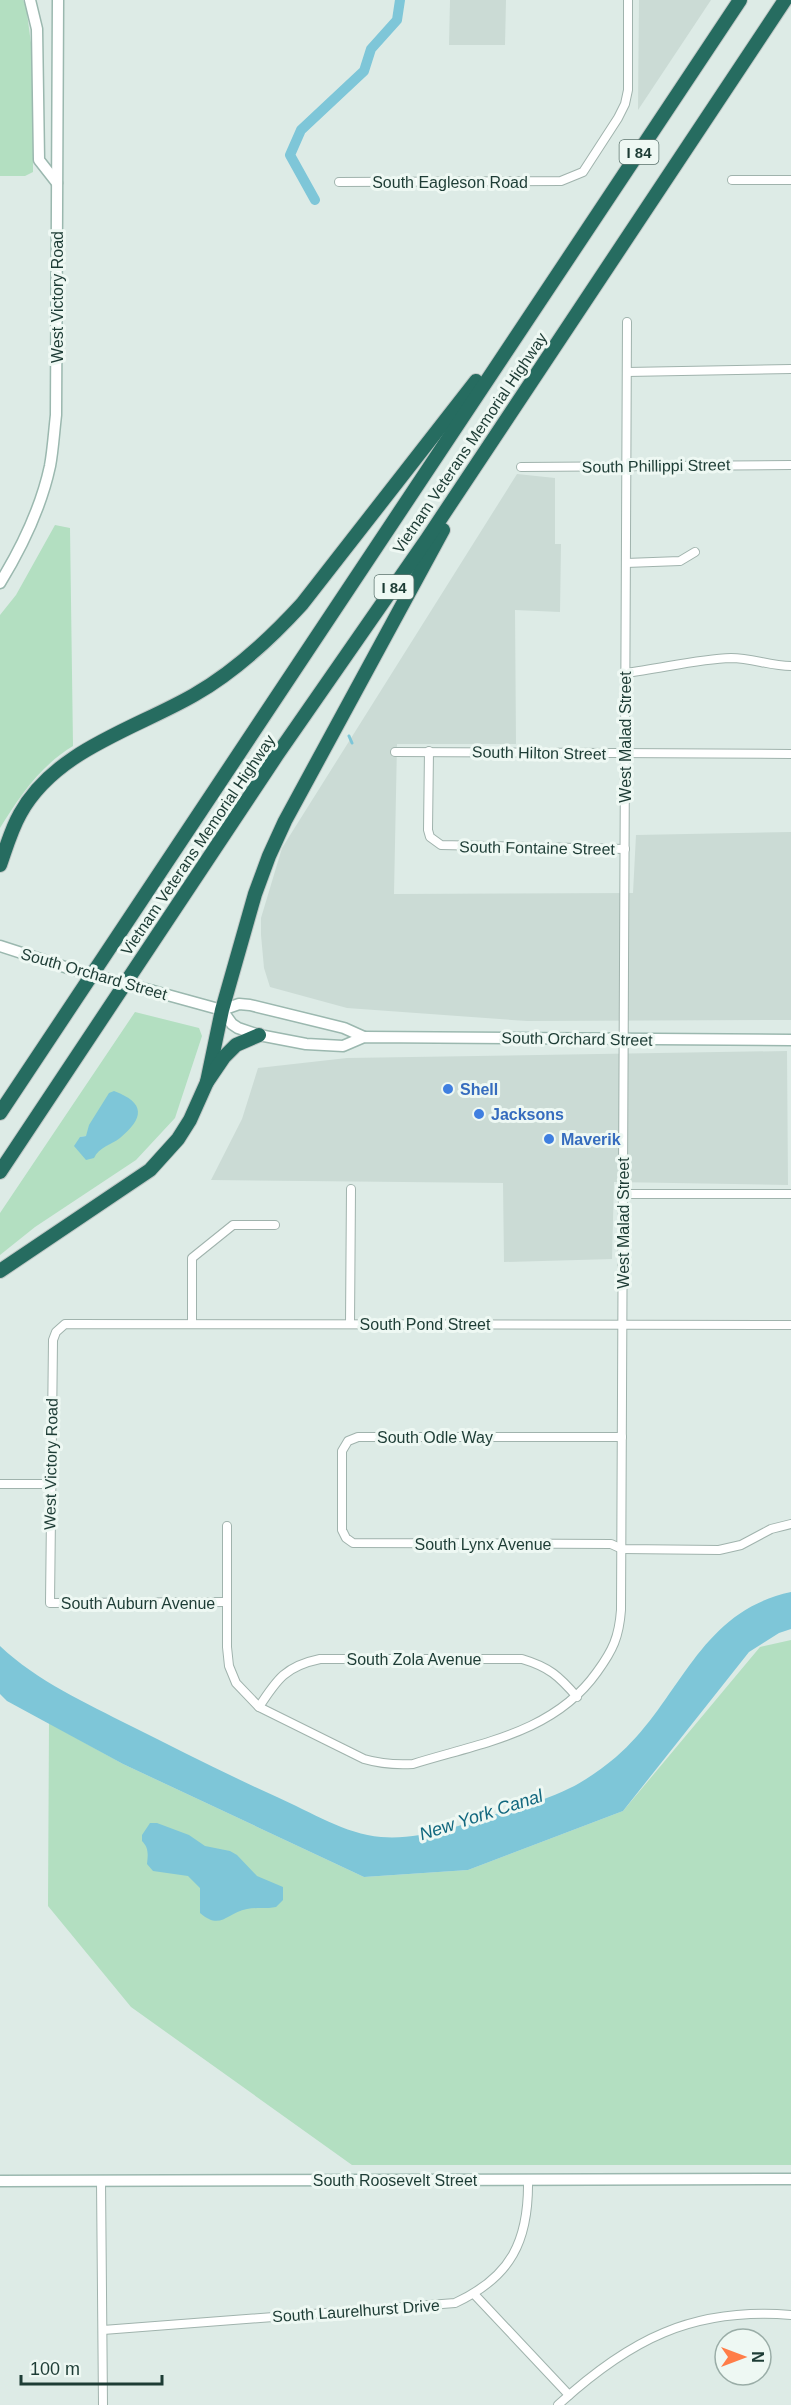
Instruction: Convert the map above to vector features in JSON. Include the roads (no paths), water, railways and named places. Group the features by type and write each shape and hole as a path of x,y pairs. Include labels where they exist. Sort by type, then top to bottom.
{"highway":[{"name":"Vietnam Veterans Memorial Highway","path":"0,1113 740,0"},
{"name":"Vietnam Veterans Memorial Highway","path":"0,1172 277,755 420,549 785,0"},
{"path":"0,865 20,813 54,772 77,756 203,689 251,655 278,631 303,604 537,304"},
{"path":"207,1082 222,1010 268,855 485,451"},
{"path":"0,1271 150,1170 178,1140 207,1082 224,1057 236,1045 259,1035"}],"main road":[{"path":"30,0 37,29 39,160 57,183"},
{"name":"West Victory Road","path":"0,583 30,526 41,498 50,466 56,415 58,0"},
{"name":"South Orchard Street","path":"0,946 68,968 222,1010 239,1004 250,1005 344,1028 363,1037 791,1040"},
{"name":"South Orchard Street","path":"222,1010 232,1024 259,1035 306,1044 343,1046 363,1037"},
{"name":"South Roosevelt Street","path":"0,2181 791,2179"}],"street":[{"name":"South Eagleson Road","path":"339,182 561,181 583,171 625,104 628,90 628,0"},
{"path":"732,180 791,180"},
{"name":"West Malad Street","path":"577,1697 612,1651 619,1631 622,1549 627,322"},
{"path":"627,372 791,369"},
{"name":"South Phillippi Street","path":"521,467 791,465"},
{"path":"626,563 680,561 695,552"},
{"path":"626,674 728,658 750,659 771,666 791,666"},
{"name":"South Fontaine Street","path":"429,751 428,831 430,837 441,845 625,849"},
{"name":"South Hilton Street","path":"395,752 791,754"},
{"path":"350,1324 351,1189"},
{"path":"623,1194 791,1194"},
{"path":"192,1323 192,1258 233,1225 275,1225"},
{"name":"South Pond Street","path":"61,1327 72,1322 791,1325"},
{"name":"West Victory Road","path":"50,1603 53,1340 61,1327"},
{"name":"South Odle Way","path":"346,1538 342,1530 342,1451 348,1442 358,1437 622,1437"},
{"path":"0,1484 51,1484"},
{"name":"South Lynx Avenue","path":"346,1538 353,1543 611,1544 622,1549 719,1550 741,1545 771,1529 791,1524"},
{"path":"227,1526 227,1647 229,1666 236,1683 259,1707 364,1759 400,1765 413,1764 527,1729 558,1712 577,1697"},
{"name":"South Auburn Avenue","path":"50,1603 227,1602"},
{"name":"South Zola Avenue","path":"259,1707 276,1680 291,1668 321,1659 522,1659 539,1664 559,1675 577,1697"},
{"name":"South Laurelhurst Drive","path":"103,2330 455,2303 489,2284 503,2269 514,2251 524,2230 528,2180"},
{"path":"101,2181 103,2405"},
{"path":"474,2294 568,2395"},
{"path":"558,2405 568,2395 632,2348 662,2332 727,2315 765,2313 791,2315"}],"water":[{"path":"114,1091 132,1101 138,1112 137,1118 120,1138 102,1149 94,1158 86,1160 74,1146 80,1137 86,1136 89,1125 109,1093"},
{"path":"791,1592 791,1629 779,1633 749,1652 623,1811 468,1870 364,1877 123,1764 7,1701 0,1694 0,1646 14,1659 46,1681 80,1700 328,1822 368,1835 412,1836 456,1827 535,1802 562,1792 588,1778 616,1757 638,1735 711,1638 733,1618 759,1603"},
{"path":"150,1823 157,1823 189,1835 205,1846 230,1851 237,1855 257,1876 283,1887 283,1900 276,1907 247,1909 219,1921 207,1918 200,1913 200,1888 188,1876 153,1871 147,1864 148,1852 142,1841 142,1835"}],"waterway":[{"path":"315,200 290,155 301,130 364,71 371,49 397,20 400,0"},
{"path":"349,736 352,743"}],"place":[{"name":"Shell","path":"448,1089"},
{"name":"Jacksons","path":"479,1114"},
{"name":"Maverik","path":"549,1139"}],"water label":[{"name":"New York Canal","path":"481,1815"}]}
